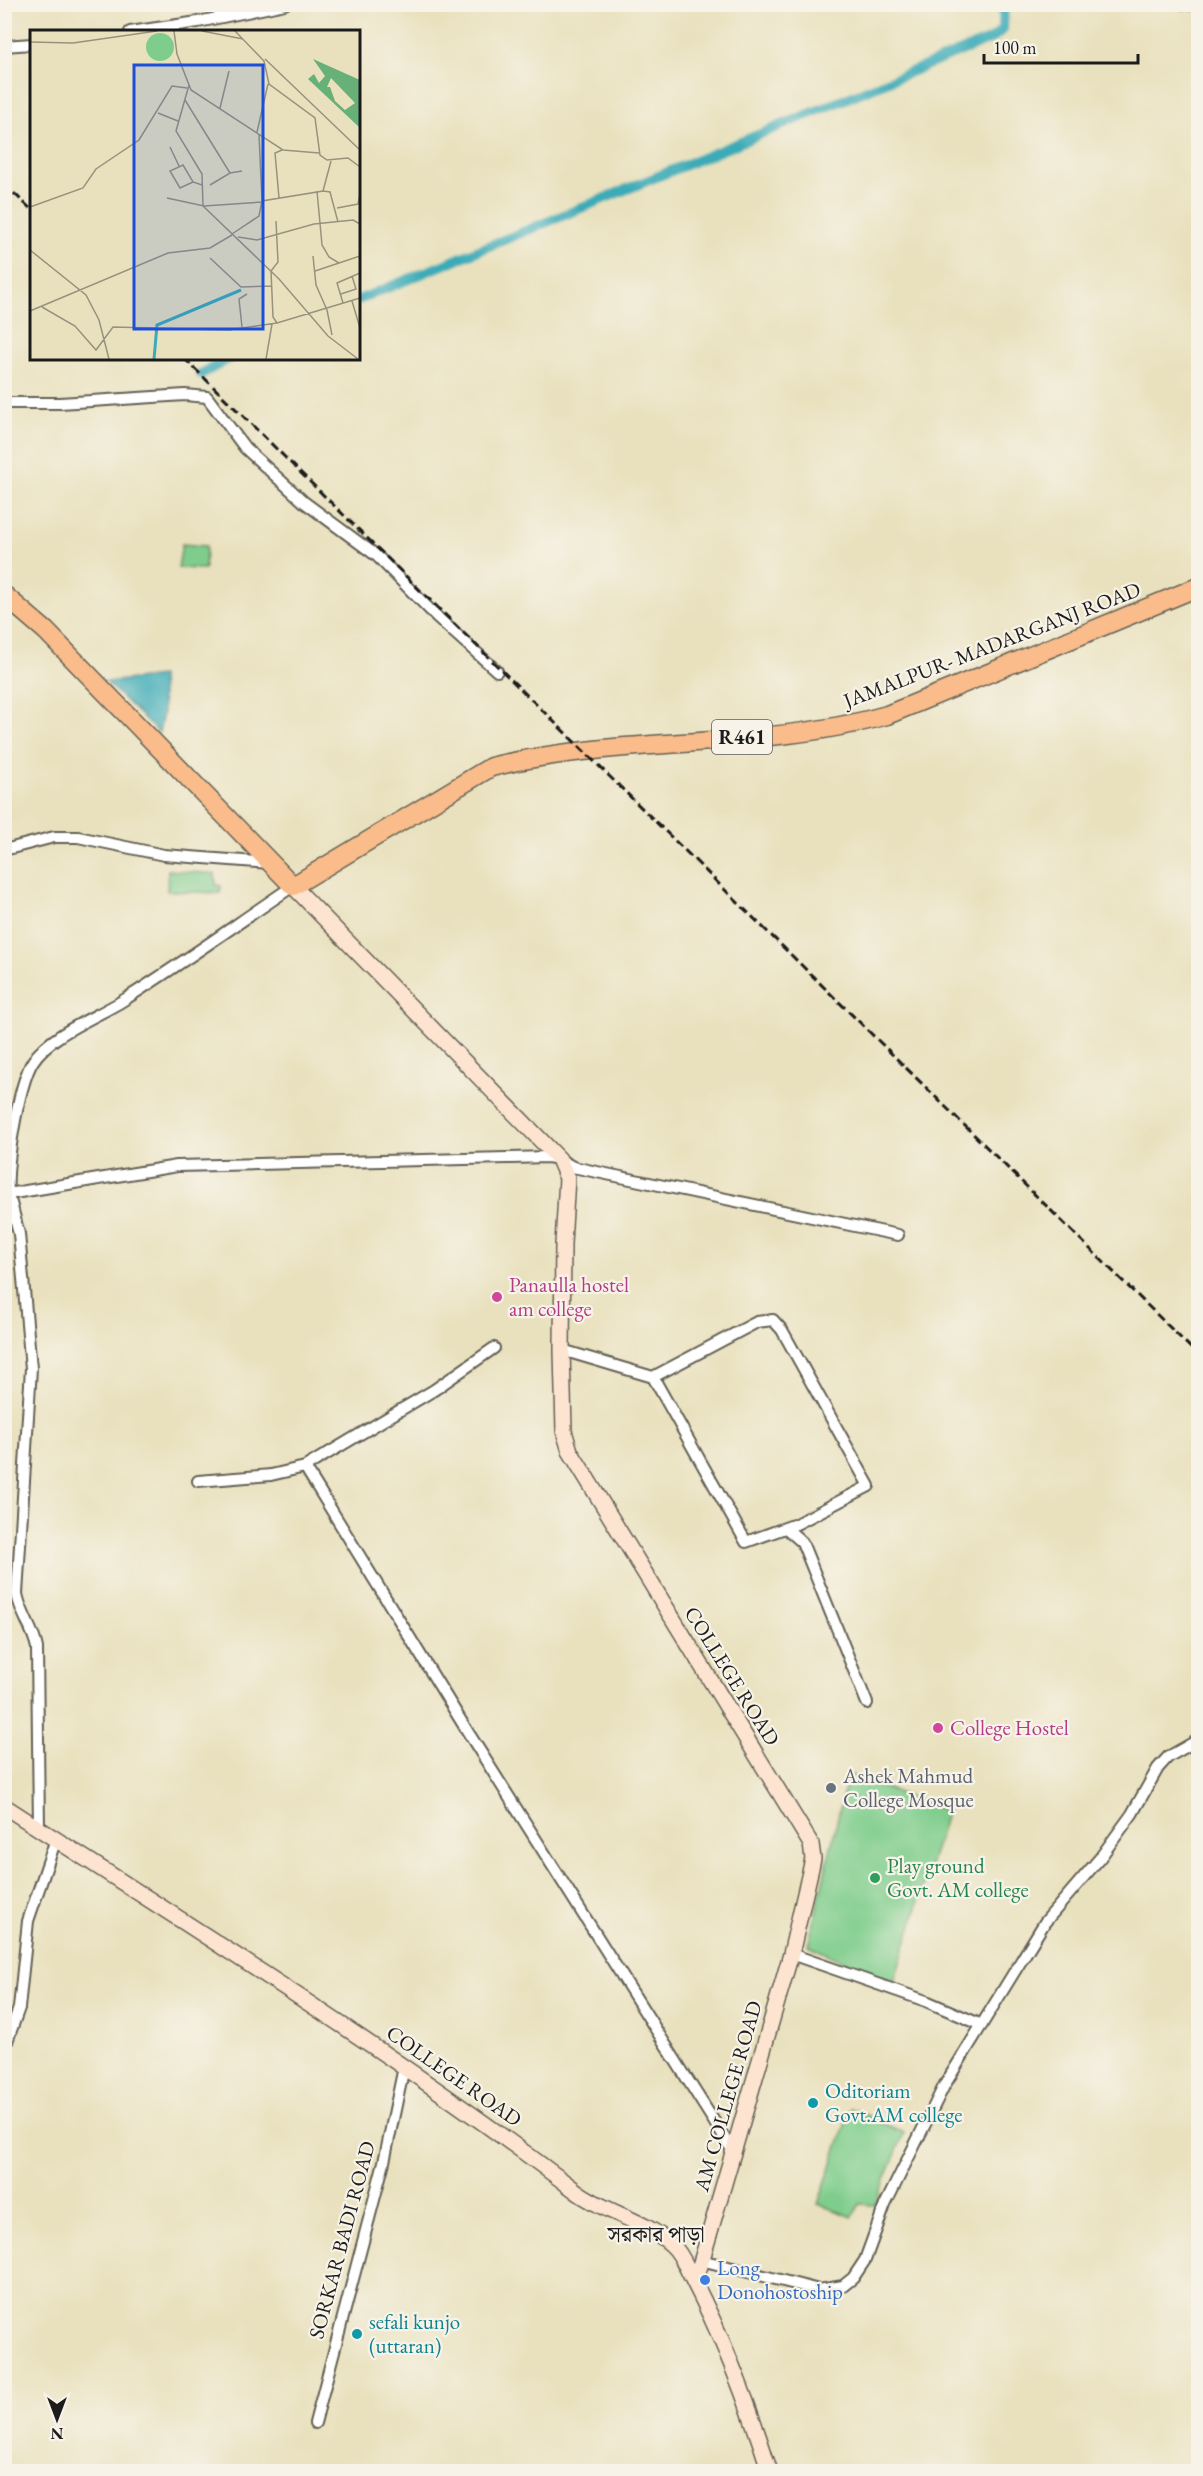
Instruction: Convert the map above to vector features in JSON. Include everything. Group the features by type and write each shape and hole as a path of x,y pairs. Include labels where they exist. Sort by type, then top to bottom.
{"main road":[{"name":"JAMALPUR- MADARGANJ ROAD","path":"293,886 491,767 521,760 615,749 842,728 887,715 1198,587"},
{"path":"4,595 46,631 559,1159"},
{"name":"COLLEGE ROAD","path":"559,1159 567,1178 563,1244 564,1431 570,1451 811,1844 813,1859 791,1954"},
{"name":"COLLEGE ROAD","path":"4,1806 158,1902 404,2067 514,2144 590,2201 639,2224 672,2245 695,2283 710,2316 770,2472"},
{"name":"AM COLLEGE ROAD","path":"695,2283 791,1954"}],"street":[{"path":"155,30 193,27 285,4"},
{"path":"966,4 999,5"},
{"path":"1184,4 1198,5"},
{"path":"4,46 30,44"},
{"path":"4,403 185,395 207,397 244,448 304,502 377,556 437,617 497,671"},
{"path":"4,850 54,837 78,837 164,855 270,863"},
{"path":"39,1828 37,1648 34,1634 22,1615 17,1594 31,1368 19,1234 8,1200 19,1101 33,1061 49,1044 126,999 293,886"},
{"path":"8,1200 177,1166 548,1157 559,1159 573,1167 898,1235"},
{"path":"562,1350 653,1377 746,1542 786,1528 868,1486 782,1330 773,1320 757,1322 653,1377"},
{"path":"198,1481 271,1475 305,1467 434,1390 494,1348"},
{"path":"305,1467 466,1729 734,2153"},
{"path":"802,1542 807,1518"},
{"path":"786,1528 802,1542 867,1703"},
{"path":"701,2260 819,2290 843,2286 853,2278 865,2260 885,2205 920,2130 1045,1922 1100,1858 1138,1804 1158,1768 1168,1757 1198,1740"},
{"path":"4,2050 19,2008 28,1921 56,1839"},
{"path":"791,1954 926,2001 982,2025"},
{"name":"SORKAR BADI ROAD","path":"315,2423 384,2162 404,2067"}],"green space":[{"path":"182,544 206,546 205,569 178,568"},
{"path":"168,870 215,874 216,885 221,886 220,893 167,891"},
{"name":"Play ground Govt. AM college","path":"848,1774 947,1811 893,1985 808,1945"},
{"path":"851,2108 904,2133 875,2205 860,2204 852,2217 818,2204"}],"water":[{"path":"161,676 163,713 159,733 106,682"}],"waterway":[{"path":"360,299 993,38 1003,29 1004,4"},
{"path":"201,374 226,360"}],"railway":[{"path":"4,184 30,208"},
{"path":"186,360 1198,1355"}],"place":[{"name":"Panaulla hostel am college","path":"497,1297"},
{"name":"College Hostel","path":"938,1728"},
{"name":"Ashek Mahmud College Mosque","path":"831,1788"},
{"name":"Play ground Govt. AM college","path":"875,1878"},
{"name":"Oditoriam Govt.AM college","path":"813,2103"},
{"name":"Long Donohostoship","path":"705,2280"},
{"name":"sefali kunjo (uttaran)","path":"357,2334"}],"district":[{"name":"সরকার পাড়া","path":"656,2234"}]}
